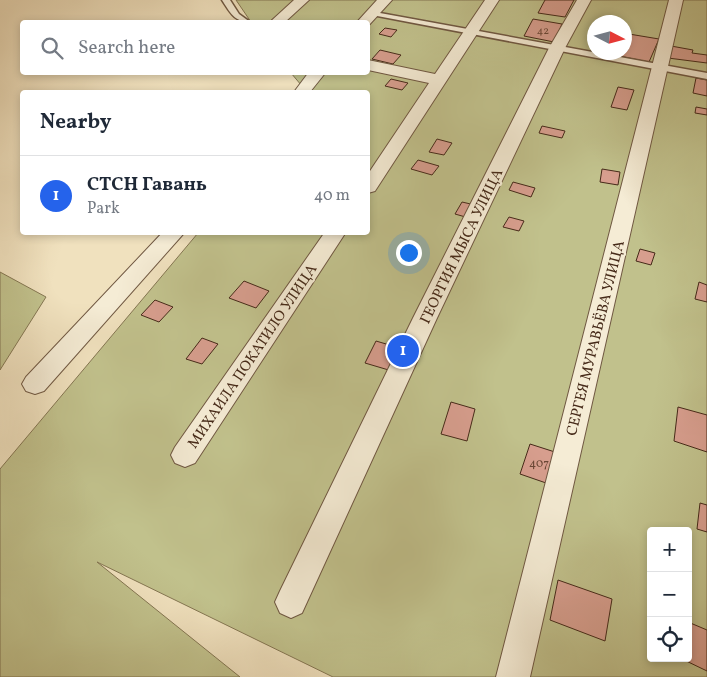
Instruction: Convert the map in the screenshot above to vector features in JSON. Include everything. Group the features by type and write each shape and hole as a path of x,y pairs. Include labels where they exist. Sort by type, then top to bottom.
{"street":[{"path":"279,20 302,0"},
{"path":"368,18 385,0"},
{"path":"370,184 492,0"},
{"name":"ГЕОРГИЯ МЫСА УЛИЦА","path":"291,602 425,318 558,48 584,0"},
{"name":"СЕРГЕЯ МУРАВЬЁВА УЛИЦА","path":"513,676 676,0"},
{"path":"370,65 440,80"},
{"path":"304,90 316,75"},
{"path":"35,384 173,235"},
{"name":"МИХАИЛА ПОКАТИЛО УЛИЦА","path":"185,455 334,235"}],"lane":[{"path":"226,0 236,16 243,20"},
{"path":"368,18 471,33 707,76"}],"green space":[{"path":"236,0 707,0 707,677 333,677 97,562 240,677 0,677 0,469 196,235 370,235 370,90 305,90 293,75 370,75 370,20 250,20"},
{"path":"0,272 46,297 0,370"}],"building":[{"path":"545,0 574,0 565,17 538,13"},
{"path":"533,19 562,24 554,42 524,36"},
{"path":"385,28 397,30 391,37 379,34"},
{"path":"632,34 659,39 649,62 632,59"},
{"path":"671,46 693,50 692,53 707,55 707,63 668,58"},
{"path":"380,50 401,55 393,64 372,59"},
{"path":"696,78 707,80 707,96 693,93"},
{"path":"391,79 408,83 402,90 385,86"},
{"path":"618,87 634,90 627,110 611,107"},
{"path":"696,107 707,109 707,115 695,113"},
{"path":"542,126 565,131 562,138 539,133"},
{"path":"437,139 452,143 444,155 429,152"},
{"path":"418,160 439,166 432,175 411,169"},
{"path":"602,169 620,172 618,185 600,182"},
{"path":"513,182 535,188 531,197 509,190"},
{"path":"462,202 475,205 469,218 455,214"},
{"path":"509,217 524,221 519,231 503,227"},
{"path":"640,249 655,253 651,265 636,261"},
{"path":"244,281 269,291 256,308 229,298"},
{"path":"699,282 707,285 707,302 695,299"},
{"path":"155,300 173,307 159,322 141,315"},
{"path":"202,338 218,344 202,364 186,359"},
{"path":"376,341 403,349 392,371 365,363"},
{"path":"451,402 475,409 467,441 441,434"},
{"path":"678,407 707,415 707,452 674,441"},
{"path":"530,444 558,453 549,484 520,474"},
{"path":"700,503 707,505 707,532 697,529"},
{"path":"558,580 612,599 605,641 550,620"},
{"path":"692,624 707,630 707,671 688,662 692,662"}],"place":[{"name":"СТСН Гавань","path":"403,351"}]}
